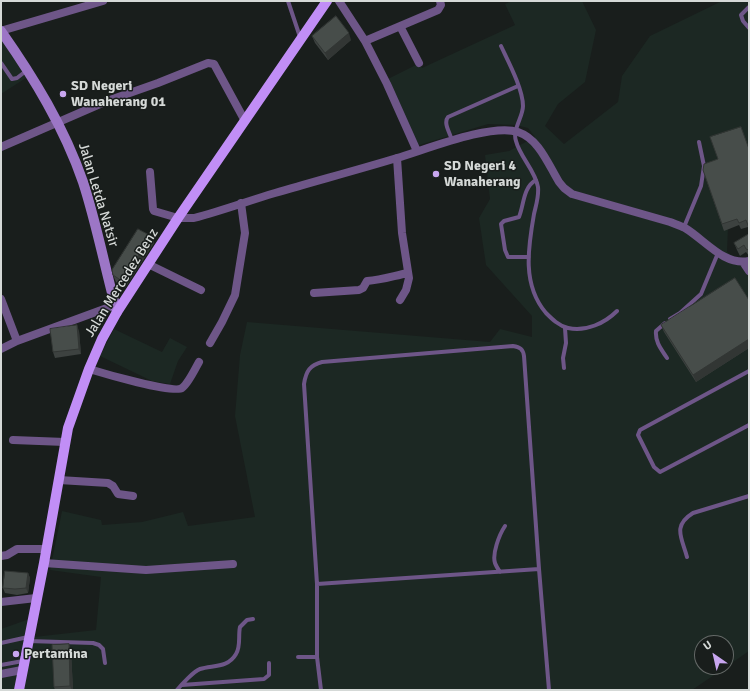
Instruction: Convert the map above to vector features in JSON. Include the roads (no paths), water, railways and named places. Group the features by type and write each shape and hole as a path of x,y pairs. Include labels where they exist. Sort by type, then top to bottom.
{"main road":[{"name":"Jalan Mercedez Benz","path":"18,690 44,563 68,428 89,369 102,338 116,308 148,264 327,1"}],"street":[{"path":"1,31 103,1"},
{"path":"339,1 365,41 417,152"},
{"path":"365,41 438,10 441,7 440,1"},
{"path":"400,26 418,63"},
{"name":"Jalan Letda Natsir","path":"1,31 40,88 75,160 89,202 116,308"},
{"path":"1,147 107,101 211,62 214,64 245,121"},
{"path":"150,172 154,210 156,212 178,218 194,218 347,171 417,152 452,140 498,130 516,131 533,140 559,182 572,194 684,228 718,253 729,258 746,261 749,271"},
{"path":"396,158 402,233 409,281 404,296 400,300"},
{"path":"210,343 235,295 245,233 241,203"},
{"path":"148,264 201,290"},
{"path":"314,293 359,290 363,288 367,281 385,279 388,276 408,273"},
{"path":"1,299 5,314 9,319 17,341"},
{"path":"1,348 17,341 116,308"},
{"path":"89,369 140,383 180,390 184,387 199,362"},
{"path":"13,440 65,442"},
{"path":"59,480 108,483 113,486 118,494 133,496"},
{"path":"1,556 10,554 17,549 46,549"},
{"path":"44,563 146,570 233,564"},
{"path":"1,602 36,598"},
{"path":"1,674 23,666"}],"lane":[{"path":"288,1 301,40"},
{"path":"749,7 741,15 743,21 749,28"},
{"path":"501,46 518,86 523,106 515,139 536,180 538,191 538,200 534,214 529,257 530,281 535,297 552,319 565,328 579,329 600,324 609,319 617,311"},
{"path":"1,63 12,79 17,78 28,70"},
{"path":"452,140 446,123 446,119 448,117 518,86"},
{"path":"684,228 701,186 704,166 700,142"},
{"path":"529,257 508,256 505,250 501,224 504,221 519,217 528,188 532,182 536,180"},
{"path":"667,358 657,341 656,331 660,326 680,312 701,294 718,253"},
{"path":"564,368 563,358 566,343 565,328"},
{"path":"320,690 317,657 317,584 304,384 306,372 314,364 322,362 513,346 522,349 524,356 549,690"},
{"path":"749,371 640,430 638,435 651,462 660,472 749,425"},
{"path":"687,557 679,529 681,522 693,513 749,496"},
{"path":"500,572 495,564 495,557 498,538 505,526"},
{"path":"317,584 539,569"},
{"path":"177,690 198,669 222,665 231,661 237,653 239,646 240,627 248,620 253,619"},
{"path":"1,643 28,639 94,643 99,644 103,649 105,663"},
{"path":"298,657 317,657"},
{"path":"182,685 264,679 269,675 269,663"},
{"path":"1,665 23,666"}],"place":[{"name":"SD Negeri Wanaherang 01","path":"63,94"},
{"name":"SD Negeri 4 Wanaherang","path":"436,174"},
{"name":"Pertamina","path":"16,654"}]}
